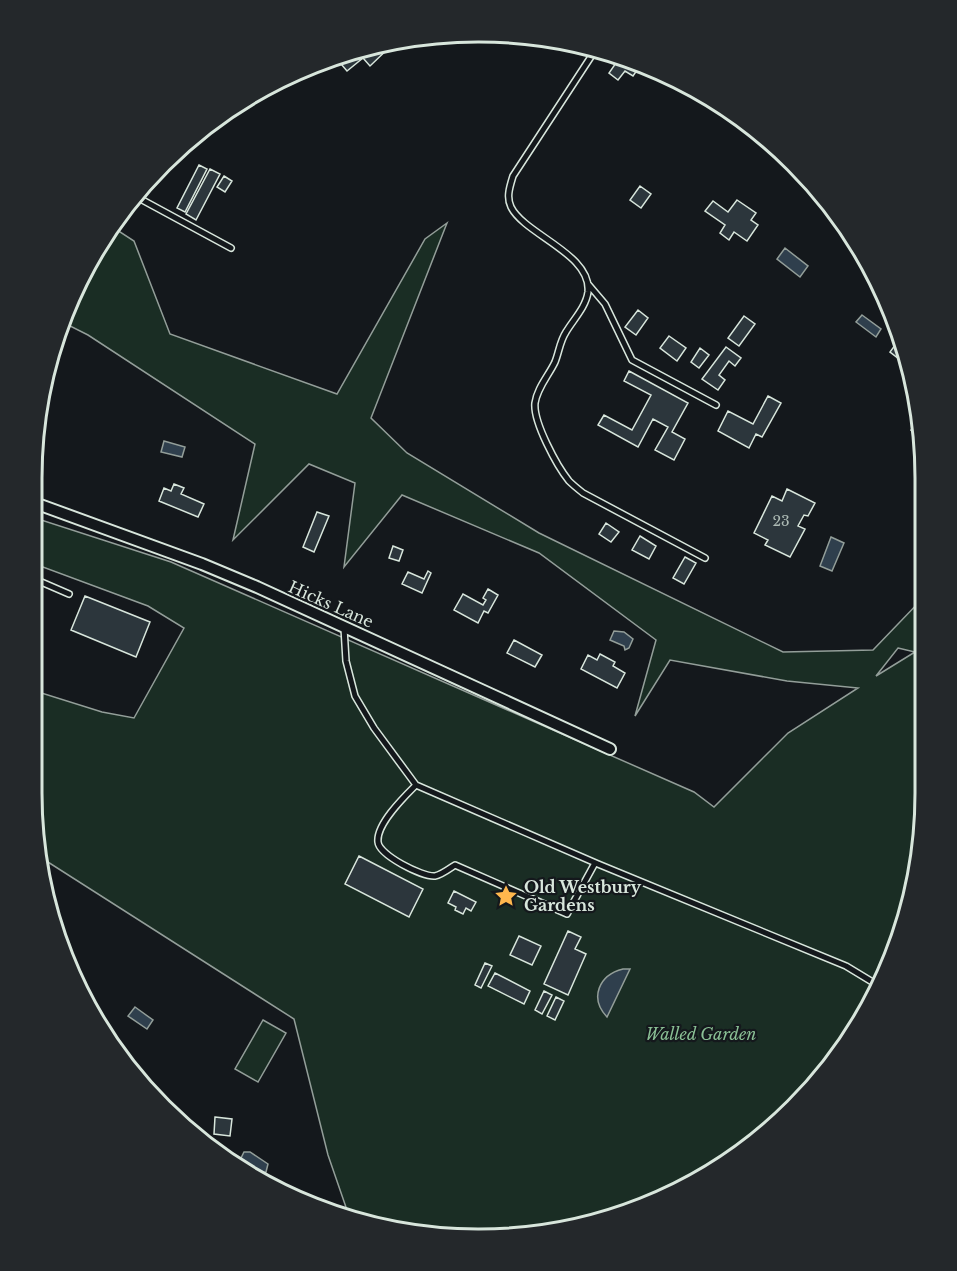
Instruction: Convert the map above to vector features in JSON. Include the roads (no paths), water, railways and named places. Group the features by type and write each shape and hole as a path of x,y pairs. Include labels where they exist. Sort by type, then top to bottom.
{"street":[{"name":"Hicks Lane","path":"42,506 202,564 344,626 610,749"}],"lane":[{"path":"591,57 513,176 509,197 511,207 518,216 566,253 585,276 587,282 605,304 632,360 716,405"},
{"path":"143,200 231,248"},
{"path":"587,282 586,299 564,333 554,363 540,388 535,402 536,419 560,469 570,483 583,493 705,558"},
{"path":"42,582 69,594"},
{"path":"344,626 346,661 355,696 374,728 416,785 595,863 846,966 872,982"},
{"path":"416,785 398,802 379,833 378,843 385,854 424,876 437,876 455,865 567,914 595,863"}],"water":[{"path":"785,248 808,266 800,277 777,259"},
{"path":"862,315 881,329 876,337 856,322"},
{"path":"164,441 185,447 182,457 161,452"},
{"path":"831,537 844,543 832,571 820,566"},
{"path":"614,631 624,632 633,639 629,648 625,650 624,646 610,640"},
{"path":"623,969 630,969 607,1017 599,1002 599,988 608,976"},
{"path":"135,1007 153,1020 147,1029 128,1016"},
{"path":"244,1152 250,1152 268,1164 266,1172 260,1171 241,1158"}],"place":[{"name":"Old Westbury Gardens","path":"506,896"}],"park label":[{"name":"Walled Garden","path":"701,1034"}]}
